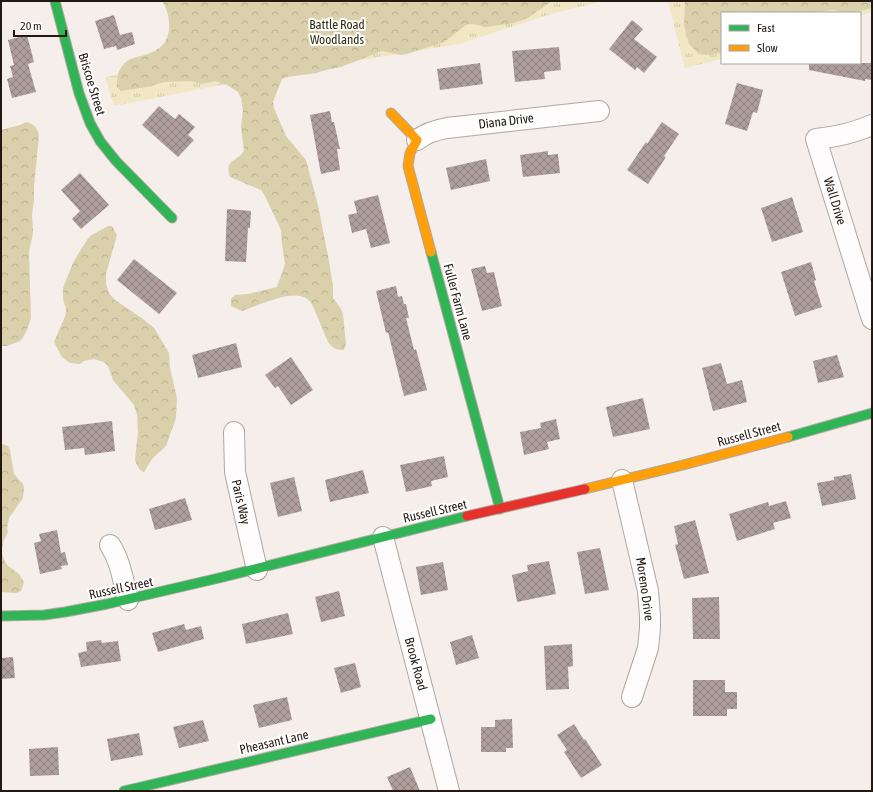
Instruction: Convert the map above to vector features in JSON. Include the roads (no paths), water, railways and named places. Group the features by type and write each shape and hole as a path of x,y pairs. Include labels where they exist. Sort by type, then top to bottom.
{"street":[{"name":"Briscoe Street","path":"55,1 78,93 90,123 100,141 116,160 172,218"},
{"name":"Diana Drive","path":"417,140 428,133 437,130 599,111"},
{"path":"390,113 417,140"},
{"name":"Wall Drive","path":"872,125 859,131 836,137 816,139 872,319"},
{"name":"Fuller Farm Lane","path":"417,140 409,154 408,166 500,509"},
{"name":"Russell Street","path":"1,616 47,614 110,604 257,570 383,537 622,480 764,444 872,413"},
{"name":"Paris Way","path":"234,432 235,472 257,570"},
{"name":"Moreno Drive","path":"622,480 648,591 650,616 648,648 632,696"},
{"name":"Brook Road","path":"383,537 449,791"},
{"path":"110,545 121,569 128,600"},
{"name":"Pheasant Lane","path":"124,791 431,719"}],"park label":[{"name":"Battle Road Woodlands","path":"337,32"}]}
